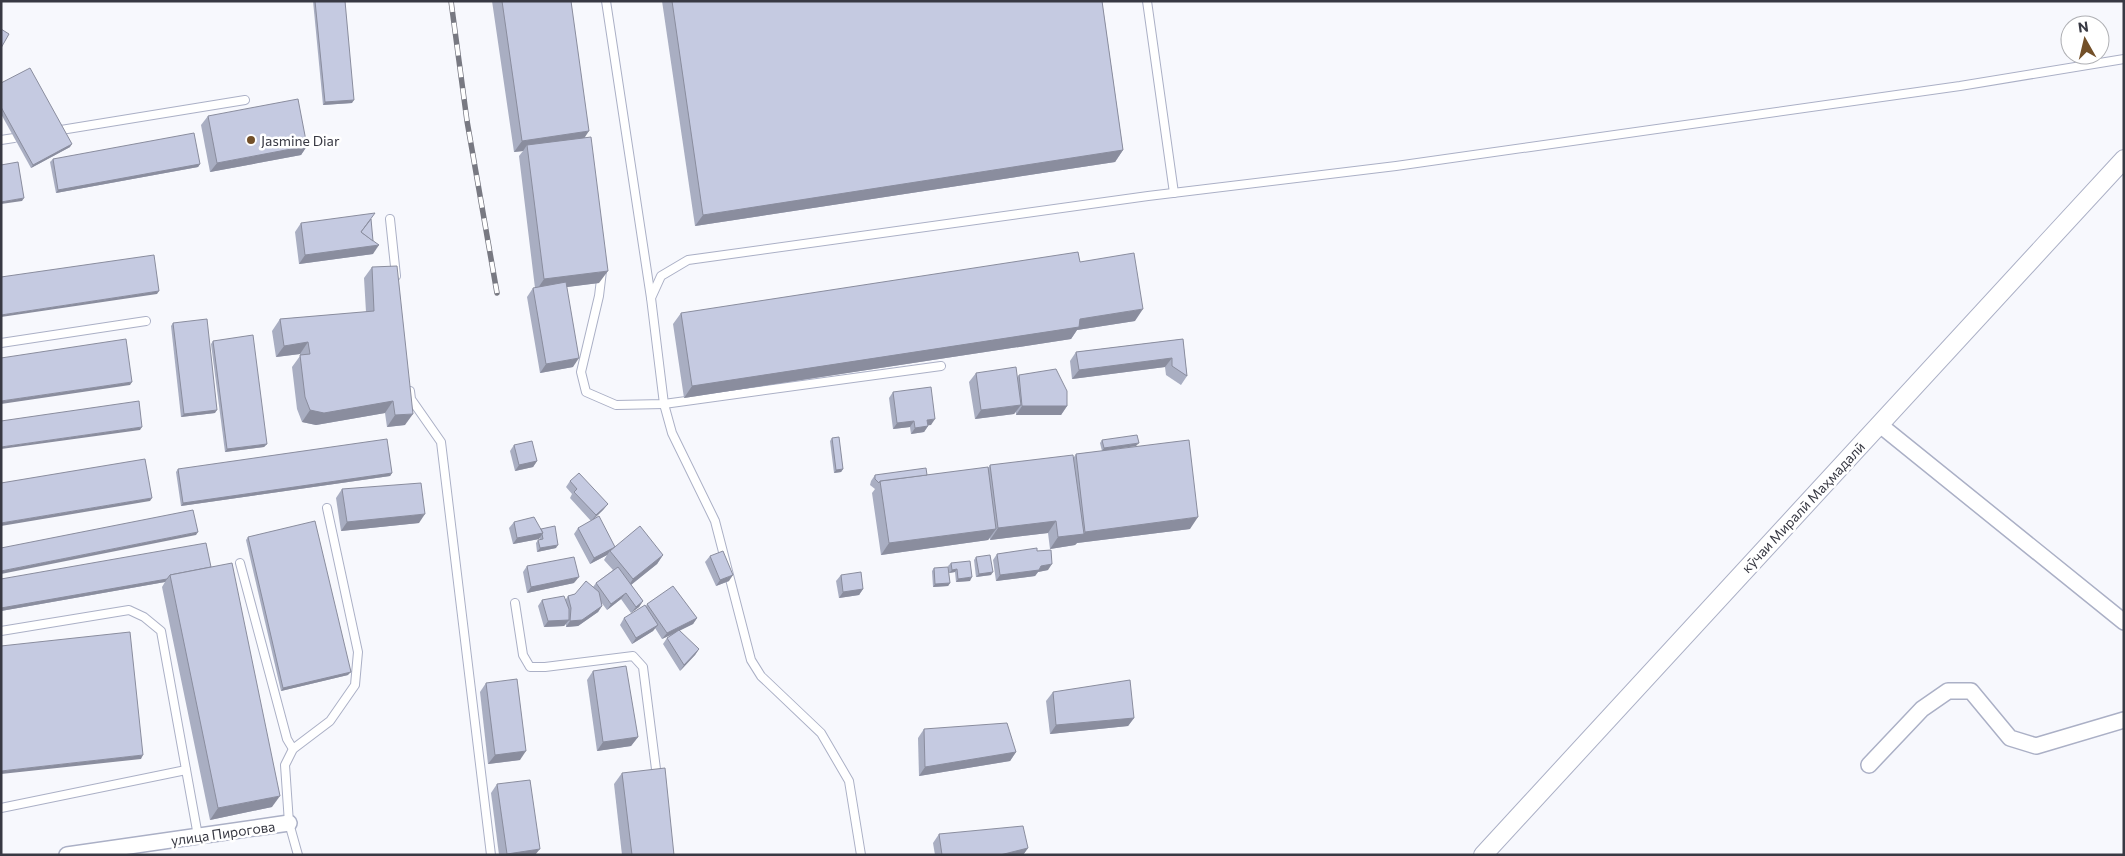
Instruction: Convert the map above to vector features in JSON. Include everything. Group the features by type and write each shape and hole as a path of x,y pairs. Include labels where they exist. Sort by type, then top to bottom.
{"street":[{"name":"кӯчаи Миралӣ Маҳмадалӣ","path":"1483,855 2124,160"},
{"path":"1880,425 2124,622"},
{"path":"1869,765 1922,709 1948,692 1971,691 2010,738 2036,746 2124,720"},
{"name":"улица Пирогова","path":"67,855 147,849 198,836 289,823"}],"lane":[{"path":"606,1 651,298 664,404 672,433 715,521 751,660 761,676 821,732 849,780 861,855"},
{"path":"1147,1 1174,193"},
{"path":"651,298 661,276 688,260 1174,193 1406,165 1960,86 2124,59"},
{"path":"60,130 245,100"},
{"path":"1,140 14,138"},
{"path":"390,219 398,285"},
{"path":"601,261 602,270 599,296 581,372 586,392 616,405 664,404 941,366"},
{"path":"1,343 146,321"},
{"path":"409,380 411,399 440,442 491,855"},
{"path":"298,855 289,823 285,765 293,749 330,721 355,685 358,652 327,508"},
{"path":"240,563 287,740 293,749"},
{"path":"515,603 523,655 530,666 545,667 633,656 643,667 659,786"},
{"path":"1,631 129,610 144,617 161,631 198,836"},
{"path":"1,808 186,770"}],"building":[{"path":"315,1 345,1 354,100 325,102"},
{"path":"502,1 571,1 589,131 522,141"},
{"path":"672,1 1102,1 1123,150 703,215"},
{"path":"1,29 9,34 1,48"},
{"path":"30,68 72,144 33,165 1,107 1,83"},
{"name":"Jasmine Diar","path":"298,99 307,146 217,163 208,116"},
{"path":"194,133 200,164 58,190 53,159"},
{"path":"591,137 608,271 544,279 527,145"},
{"path":"18,162 24,198 1,202 1,165"},
{"path":"375,213 361,232 379,245 305,255 301,223"},
{"path":"371,219 373,241 361,232"},
{"path":"1078,252 1080,262 1134,253 1143,309 1080,319 1079,327 692,386 681,313"},
{"path":"154,255 159,291 1,315 1,277"},
{"path":"397,266 413,414 395,415 393,401 324,413 310,410 305,397 300,355 310,354 308,342 284,346 280,319 374,311 372,267"},
{"path":"566,282 579,358 546,364 533,288"},
{"path":"207,319 217,410 184,414 173,323"},
{"path":"253,335 267,444 227,449 213,341"},
{"path":"126,339 132,382 1,401 1,358"},
{"path":"1183,339 1187,376 1172,366 1172,358 1079,370 1076,352"},
{"path":"1016,367 1021,405 981,410 976,373"},
{"path":"1056,369 1067,391 1067,406 1022,406 1019,375"},
{"path":"931,387 935,419 927,420 928,426 915,428 914,421 897,423 893,392"},
{"path":"139,401 142,427 1,447 1,421"},
{"path":"1137,435 1139,443 1104,448 1102,440"},
{"path":"839,437 843,469 836,470 832,438"},
{"path":"387,439 392,473 183,503 178,469"},
{"path":"1189,440 1198,517 1085,532 1076,454"},
{"path":"532,441 537,461 519,465 514,445"},
{"path":"1073,455 1084,534 1058,537 1056,521 998,528 990,465"},
{"path":"145,459 152,498 1,523 1,483"},
{"path":"988,467 996,529 889,543 880,481"},
{"path":"926,468 927,475 880,481 879,483 875,479 875,475"},
{"path":"579,473 608,504 596,515 574,492 577,489 570,481"},
{"path":"421,483 425,514 347,522 342,489"},
{"path":"193,510 198,532 1,571 1,548"},
{"path":"599,516 615,547 594,558 578,528"},
{"path":"534,517 543,533 517,538 514,522"},
{"path":"315,521 351,672 283,688 248,537"},
{"path":"555,526 558,545 540,548 538,540 543,539 541,529"},
{"path":"640,526 663,555 633,579 610,551"},
{"path":"206,543 211,567 170,575 167,579 1,608 1,579"},
{"path":"1037,548 1037,551 1051,550 1052,564 1041,566 1039,570 1000,575 997,554"},
{"path":"723,551 733,575 720,580 710,556"},
{"path":"990,555 993,572 979,574 976,557"},
{"path":"574,557 579,577 531,587 527,566"},
{"path":"970,561 972,577 958,579 957,569 952,570 951,563"},
{"path":"232,563 280,796 218,808 170,575"},
{"path":"618,567 643,601 636,607 626,593 611,604 596,583"},
{"path":"948,567 950,583 935,584 934,568"},
{"path":"861,572 863,589 843,592 841,575"},
{"path":"586,581 599,592 602,606 582,620 570,621 571,608 568,596 575,594"},
{"path":"673,586 697,618 667,633 647,604"},
{"path":"564,596 569,609 569,620 548,621 542,600"},
{"path":"645,605 658,625 636,638 624,618"},
{"path":"679,630 699,649 684,665 667,638"},
{"path":"130,632 143,755 1,771 1,646"},
{"path":"626,666 638,737 603,742 593,671"},
{"path":"517,679 526,751 495,755 486,683"},
{"path":"1130,680 1134,718 1056,725 1053,692"},
{"path":"1007,723 1016,752 925,767 924,729"},
{"path":"665,768 674,855 632,855 622,773"},
{"path":"530,780 540,849 507,854 497,784"},
{"path":"1023,826 1028,848 1000,855 942,855 939,834"}],"railway":[{"path":"451,1 467,121 497,293"}],"place":[{"name":"Jasmine Diar","path":"251,140"}]}
